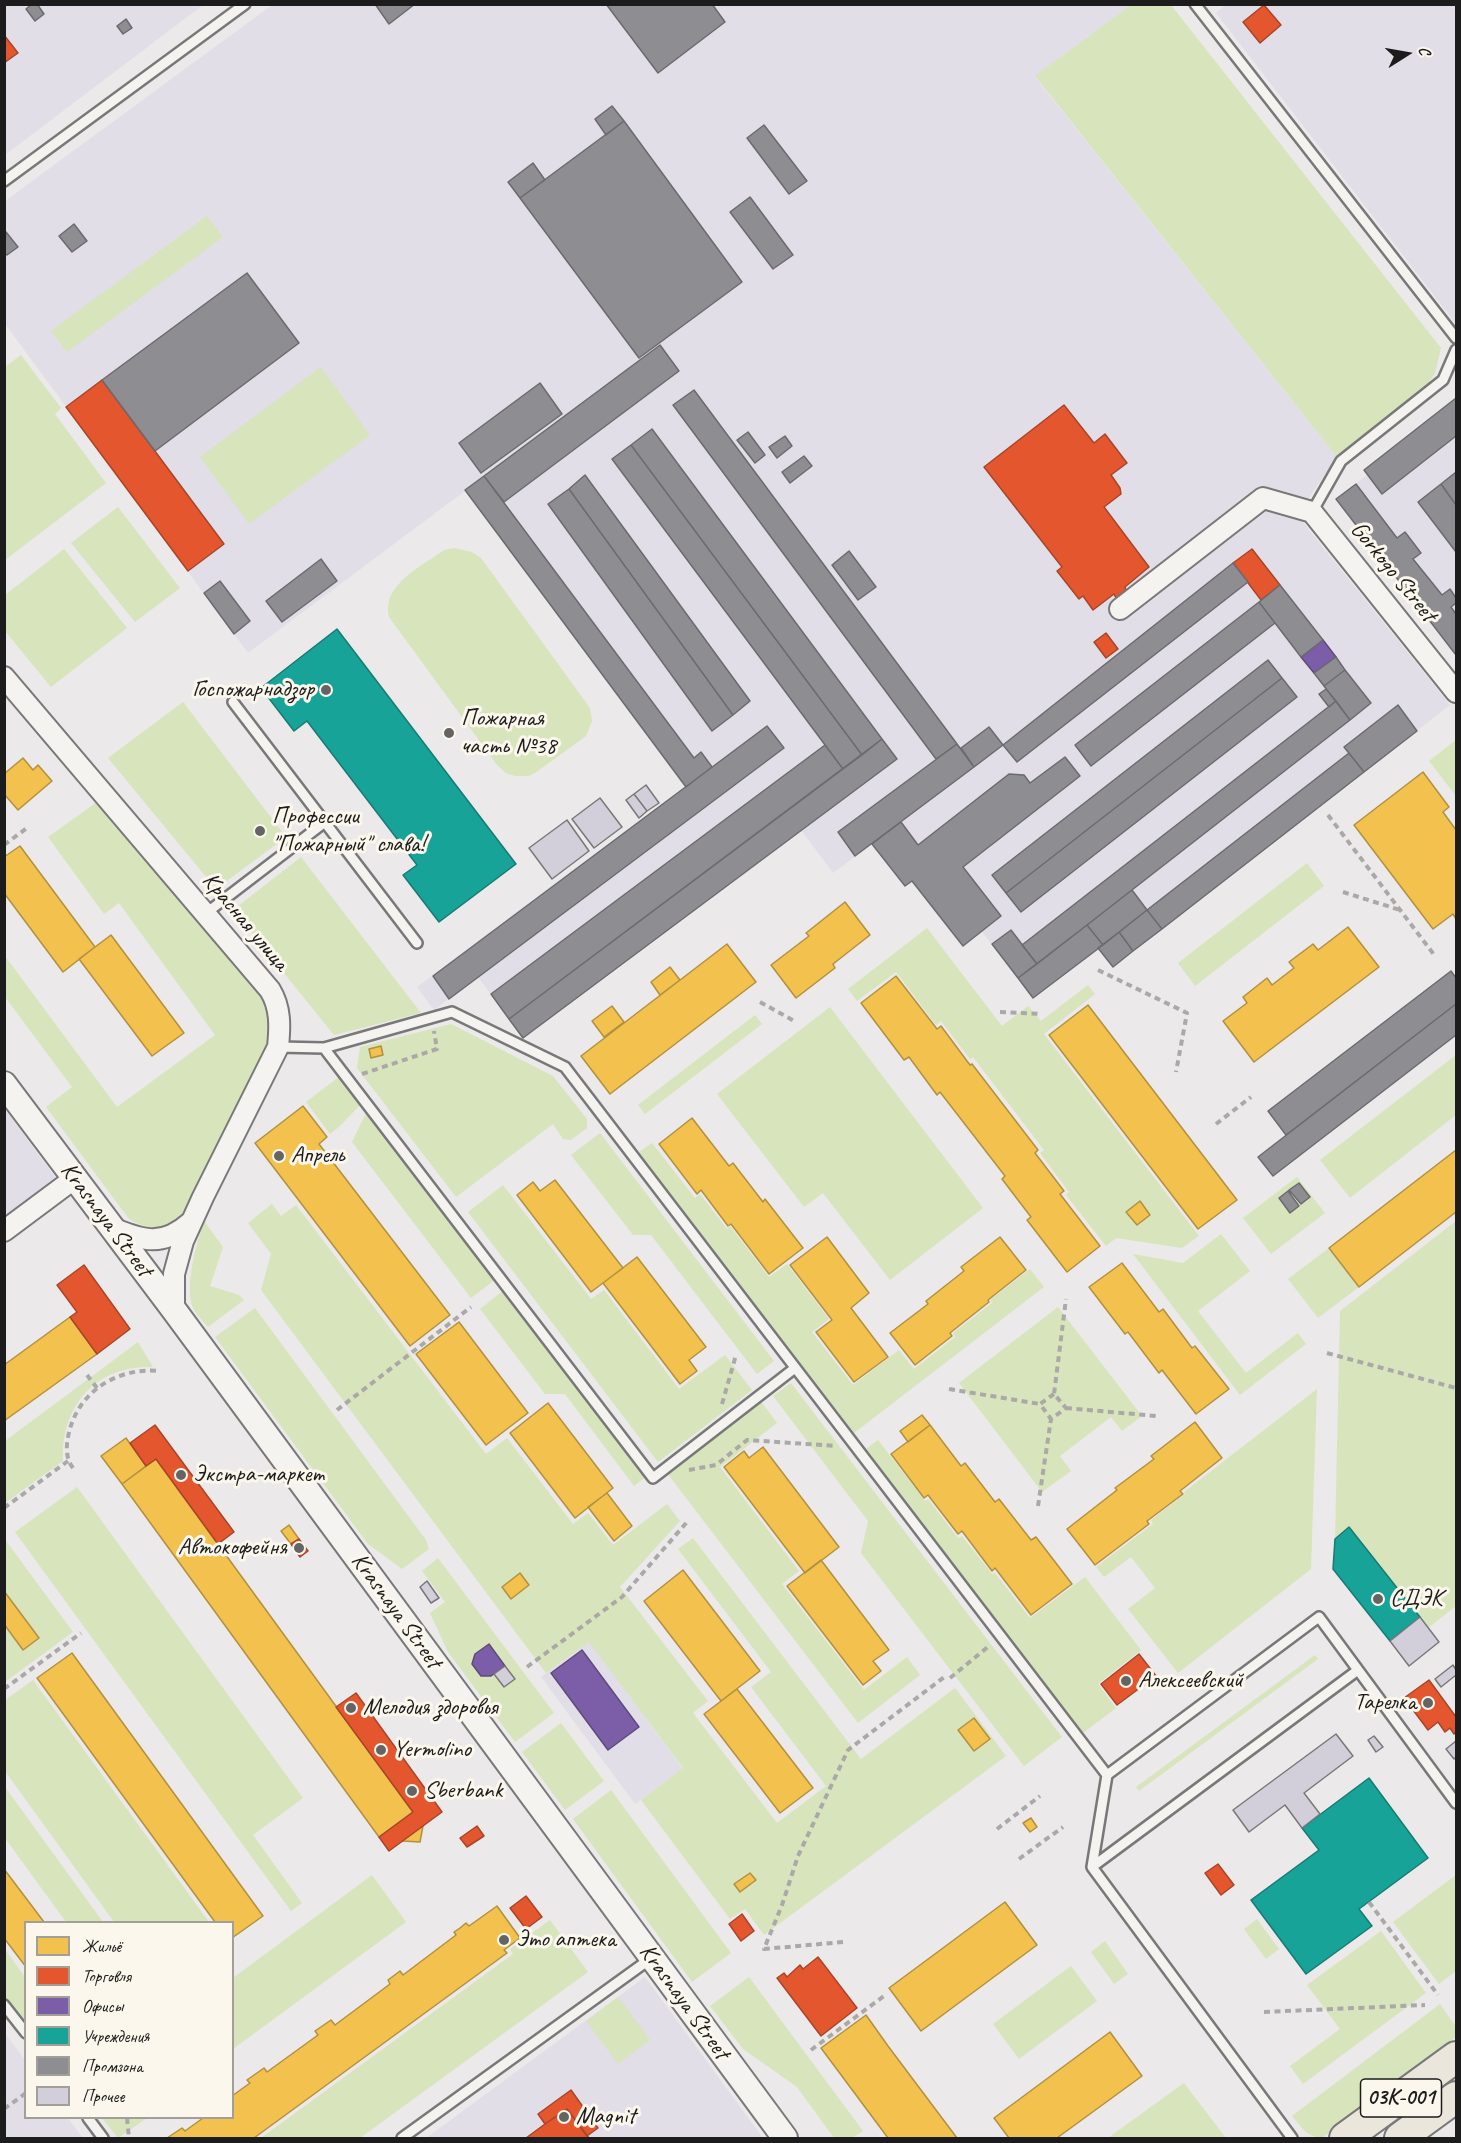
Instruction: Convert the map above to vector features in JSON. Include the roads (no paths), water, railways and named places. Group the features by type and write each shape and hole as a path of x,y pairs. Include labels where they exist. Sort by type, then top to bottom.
{"main road":[{"name":"03К-001","path":"1345,2139 1456,2056"},
{"name":"03К-001","path":"1400,2139 1456,2097"}],"street":[{"path":"1120,609 1263,498 1312,512"},
{"name":"Gorkogo Street","path":"1312,512 1456,692"},
{"name":"Красная улица","path":"4,677 275,998 280,1022 279,1047 191,1222 177,1258 174,1274 174,1310"},
{"name":"Krasnaya Street","path":"4,1084 174,1310 785,2139"},
{"path":"4,1231 75,1178"},
{"path":"112,1228 135,1237 154,1240 177,1234 191,1222"}],"lane":[{"path":"4,181 245,4"},
{"path":"1196,4 1456,338"},
{"path":"1312,512 1341,461 1443,380 1456,351"},
{"path":"233,702 417,943"},
{"path":"205,914 325,822"},
{"path":"279,1047 324,1048 452,1012 565,1067 1107,1775"},
{"path":"324,1048 653,1478 795,1368"},
{"path":"1292,2139 1092,1867 1107,1775 1319,1617 1456,1803"},
{"path":"1092,1867 1358,1670"},
{"path":"402,2139 652,1957"},
{"path":"4,2005 24,2030"},
{"path":"89,2119 103,2139"}],"place":[{"name":"Госпожарнадзор","path":"326,690"},
{"name":"Пожарная часть №38","path":"449,733"},
{"name":"Профессии \"Пожарный\" слава!","path":"260,831"},
{"name":"Апрель","path":"279,1156"},
{"name":"Экстра-маркет","path":"181,1475"},
{"name":"Автокофейня","path":"299,1548"},
{"name":"СДЭК","path":"1378,1599"},
{"name":"Алексеевский","path":"1126,1681"},
{"name":"Тарелка","path":"1428,1703"},
{"name":"Мелодия здоровья","path":"351,1708"},
{"name":"Yermolino","path":"381,1750"},
{"name":"Sberbank","path":"412,1791"},
{"name":"Это аптека","path":"504,1940"},
{"name":"Magnit","path":"564,2117"}]}
